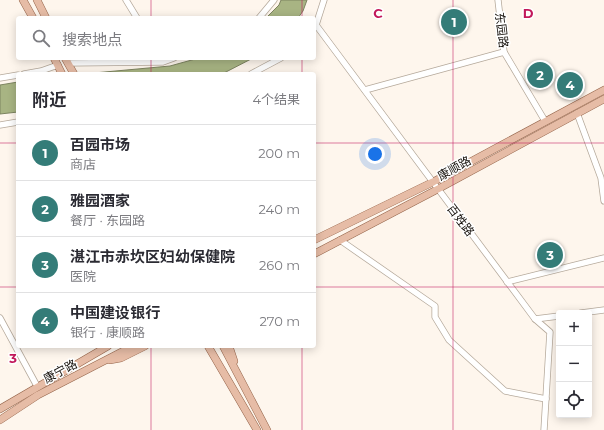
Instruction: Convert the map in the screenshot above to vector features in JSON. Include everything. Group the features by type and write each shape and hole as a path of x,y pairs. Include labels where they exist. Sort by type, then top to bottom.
{"main road":[{"path":"23,0 32,16"},
{"path":"37,0 45,16"},
{"path":"55,60 61,72"},
{"path":"66,61 73,72"},
{"name":"康顺路","path":"316,239 433,182 604,90"},
{"name":"康顺路","path":"316,253 604,99"},
{"path":"95,354 101,348"},
{"name":"康宁路","path":"0,409 37,386 105,348"},
{"name":"康宁路","path":"0,420 38,395 129,348"},
{"path":"98,363 121,358 141,348"},
{"path":"205,348 213,362 225,375"},
{"path":"209,348 257,430"},
{"path":"226,348 236,373 267,430"}],"street":[{"path":"126,0 136,16"},
{"path":"261,16 274,0"},
{"path":"316,23 324,0"},
{"name":"东园路","path":"498,0 504,52 545,121"},
{"name":"百姓路","path":"316,27 365,90 535,320 550,332 544,430"},
{"path":"365,90 504,52"},
{"path":"66,61 162,60"},
{"path":"255,72 277,60"},
{"path":"36,72 58,65"},
{"path":"0,78 16,75"},
{"path":"577,113 601,178 604,201"},
{"path":"0,125 16,122"},
{"path":"340,240 435,306 435,317 449,340 498,383 505,391 546,399"},
{"path":"507,282 604,258"},
{"path":"592,312 604,310"},
{"path":"535,320 556,316"},
{"path":"0,318 16,347"},
{"path":"16,348 37,386"}],"shaded area":[{"path":"281,0 307,0 299,16 268,16 279,5"},
{"path":"192,60 249,60 226,72 105,72 170,66"},
{"path":"16,82 16,112 0,114 0,85"}],"place":[{"name":"百园市场","path":"454,22"},
{"name":"雅园酒家","path":"540,75"},
{"name":"中国建设银行","path":"570,85"},
{"name":"湛江市赤坎区妇幼保健院","path":"550,255"}]}
